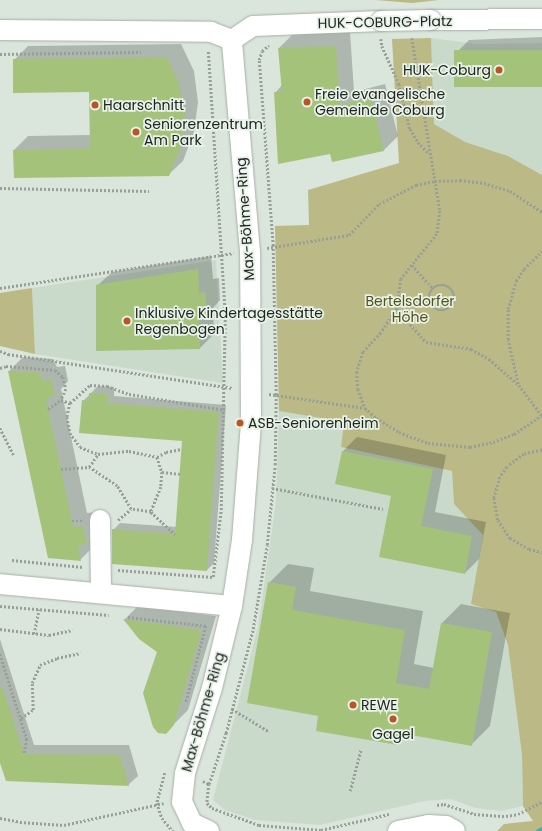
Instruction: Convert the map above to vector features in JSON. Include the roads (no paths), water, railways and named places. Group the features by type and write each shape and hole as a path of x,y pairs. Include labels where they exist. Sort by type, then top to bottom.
{"street":[{"name":"HUK-COBURG-Platz","path":"232,40 253,26 381,21 542,19"},
{"path":"0,30 211,32 232,40"},
{"name":"Max-Böhme-Ring","path":"209,831 192,823 182,802 185,773 212,688 232,606 248,482 252,391 250,252 232,40"},
{"path":"100,520 101,592"},
{"path":"0,584 101,592 232,606"},
{"path":"397,822 446,826 455,831"}],"waterway":[{"path":"538,831 542,829"}],"place":[{"name":"HUK-Coburg","path":"499,70"},
{"name":"Freie evangelische Gemeinde Coburg","path":"307,102"},
{"name":"Haarschnitt","path":"95,105"},
{"name":"Seniorenzentrum Am Park","path":"136,132"},
{"name":"Inklusive Kindertagesstätte Regenbogen","path":"127,321"},
{"name":"ASB-Seniorenheim","path":"240,423"},
{"name":"REWE","path":"353,705"},
{"name":"Gagel","path":"393,719"}],"park label":[{"name":"Bertelsdorfer Höhe","path":"410,310"}]}
